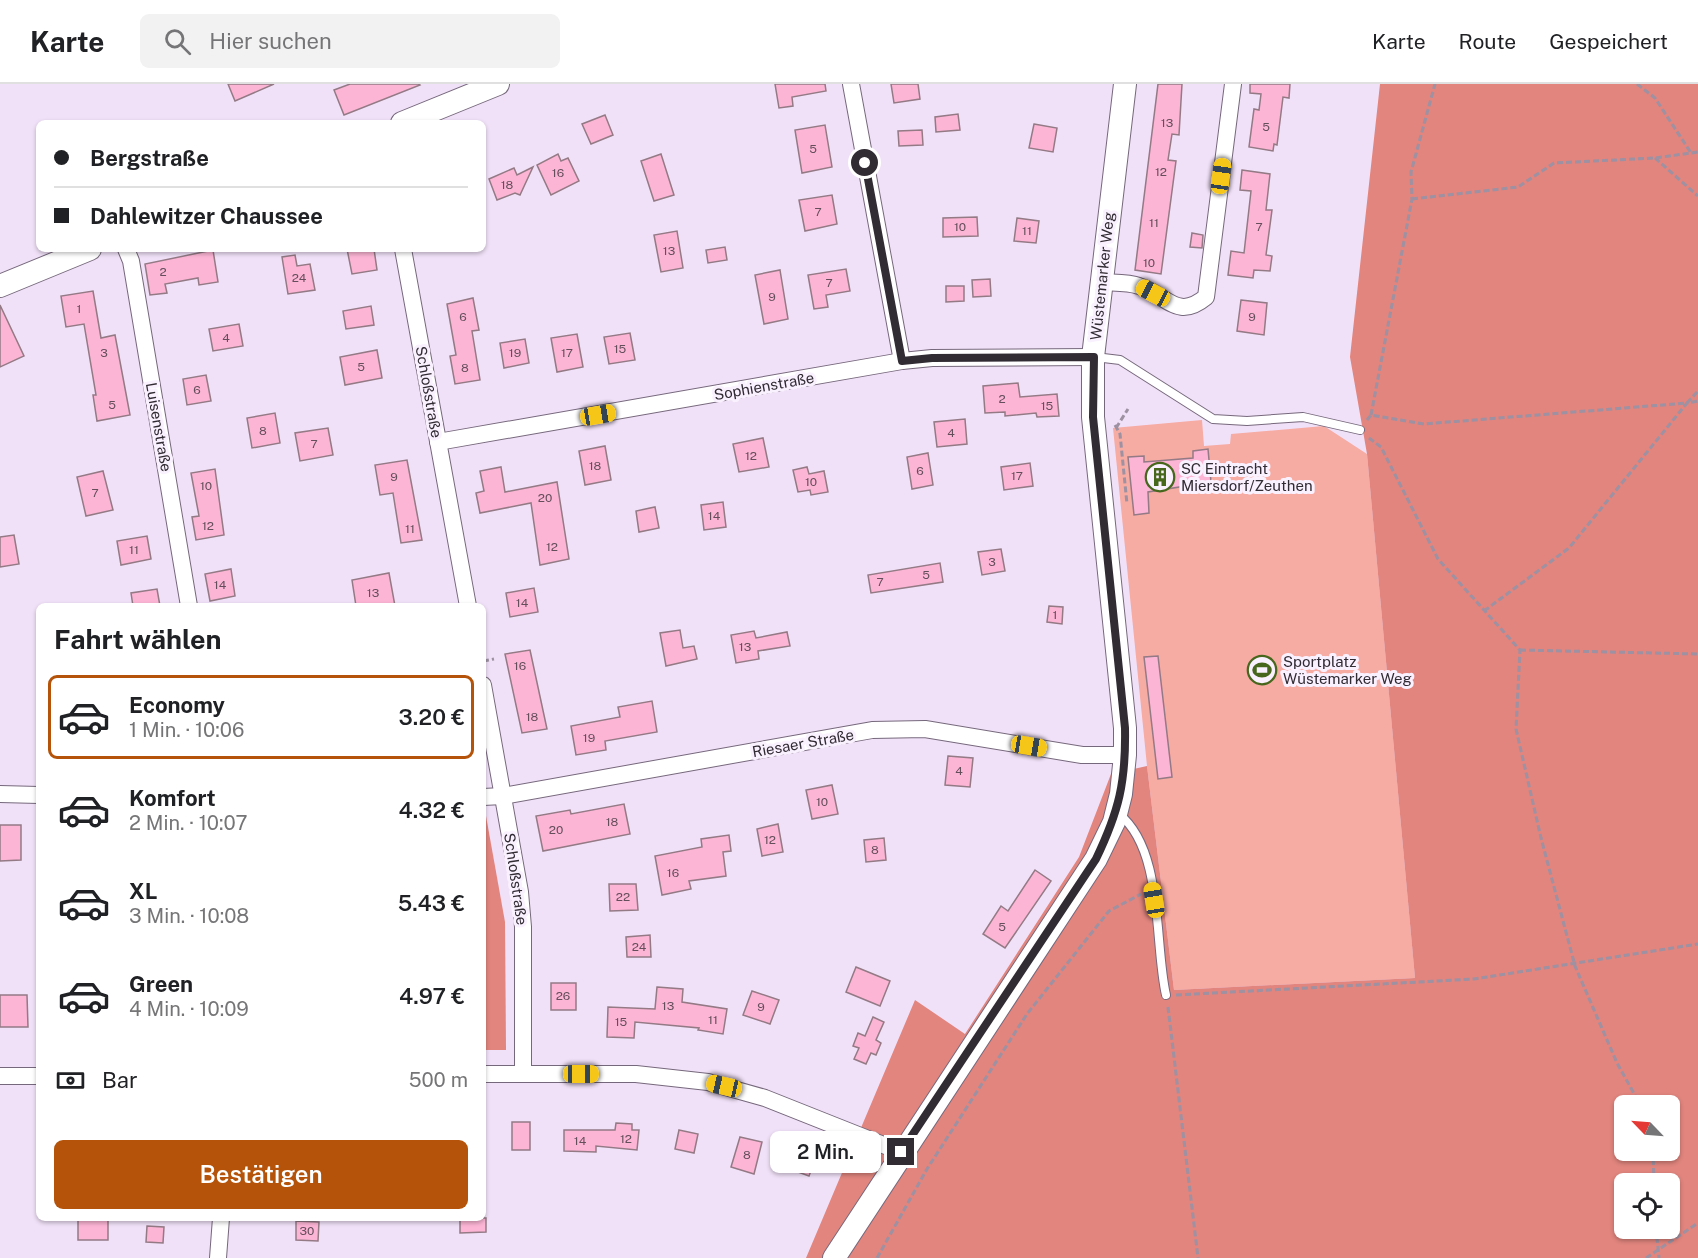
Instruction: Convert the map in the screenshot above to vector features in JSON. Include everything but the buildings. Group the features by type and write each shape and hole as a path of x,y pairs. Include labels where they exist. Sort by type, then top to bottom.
{"main road":[{"path":"409,120 498,84"},
{"name":"Wüstemarker Weg","path":"834,1258 901,1152 1077,889 1096,859 1116,813 1125,756 1125,728 1093,417 1094,357 1101,282 1125,84"},
{"path":"0,286 83,252"}],"street":[{"path":"851,84 902,361"},
{"path":"1101,282 1138,286 1181,308 1194,306 1206,297 1233,84"},
{"name":"Luisenstraße","path":"127,252 131,261 188,603"},
{"name":"Schloßstraße","path":"404,252 467,603"},
{"name":"Sophienstraße","path":"438,442 902,361 932,358 1094,357"},
{"name":"Schloßstraße","path":"486,702 520,892 523,927 523,1074"},
{"name":"Riesaer Straße","path":"486,797 503,796 872,730 925,729 1082,754 1125,756"},
{"path":"0,794 36,795"},
{"path":"486,1074 636,1074 708,1082 765,1098 901,1152"},
{"path":"0,1076 36,1076"},
{"path":"218,1258 221,1221"}],"lane":[{"path":"1094,357 1120,360 1213,419 1246,421 1303,417 1360,430"},
{"path":"1116,813 1131,824 1139,839 1152,888 1166,995"}],"path":[{"path":"1435,84 1411,172 1412,200 1371,415 1360,430 1381,447 1437,559 1520,650 1516,729 1541,837 1575,966 1617,1063 1635,1095"},
{"path":"1637,84 1655,98 1691,153"},
{"path":"1412,200 1518,187 1554,163 1655,158 1698,152"},
{"path":"1655,158 1698,196"},
{"path":"1484,610 1569,548 1698,391"},
{"path":"1371,415 1424,424 1698,401"},
{"path":"1116,428 1128,409"},
{"path":"1113,420 1120,434 1127,504"},
{"path":"1520,650 1698,654"},
{"path":"486,660 494,659"},
{"path":"877,1258 927,1169 1027,1014 1109,911 1152,888"},
{"path":"1198,1258 1166,995 1429,983 1575,966 1698,944"},
{"path":"921,1166 927,1169"},
{"path":"1646,1258 1698,1223"},
{"path":"1657,1239 1659,1258"}],"shaded area":[{"path":"1380,84 1698,84 1698,1258 806,1258 915,1000 965,1034 1079,857 1111,774 1147,766 1174,990 1415,978 1367,454 1350,357"},
{"name":"Sportplatz Wüstemarker Weg","path":"1202,420 1204,446 1230,444 1231,434 1324,426 1367,454 1415,978 1174,990 1147,766 1113,428"},
{"path":"486,816 505,922 506,1050 486,1050"}],"place":[{"name":"SC Eintracht Miersdorf/Zeuthen","path":"1160,477"},
{"name":"Sportplatz Wüstemarker Weg","path":"1262,670"}],"route":[{"path":"865,163 902,361 932,358 1094,357 1093,417 1107,575 1125,728 1121,794 1114,822 1096,859 901,1152"}]}
